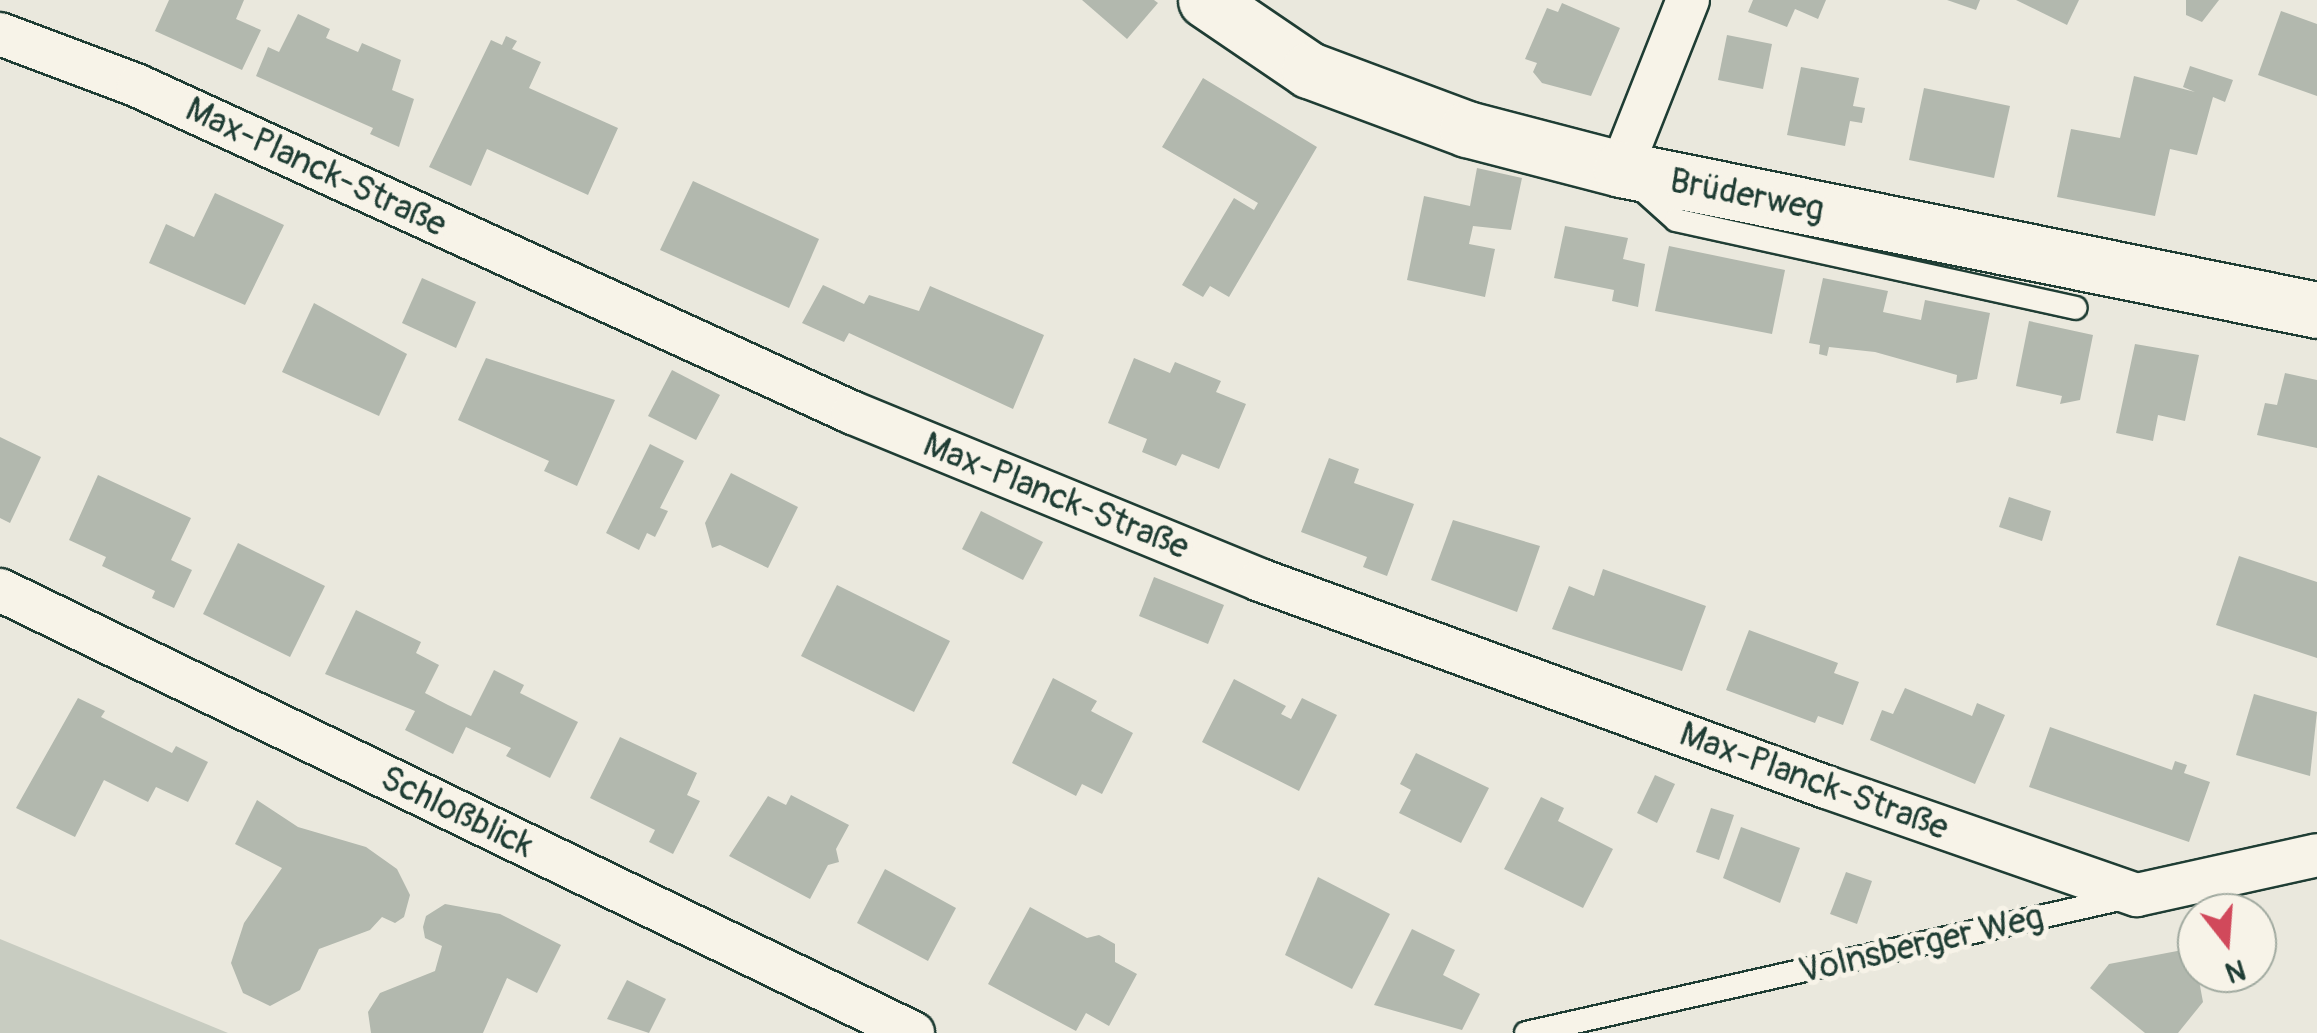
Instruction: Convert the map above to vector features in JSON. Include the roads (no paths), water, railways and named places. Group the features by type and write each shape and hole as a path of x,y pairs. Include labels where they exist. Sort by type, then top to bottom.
{"street":[{"name":"Brüderweg","path":"1206,0 1310,70 1467,129 1621,170 2317,310"},
{"path":"1621,170 1688,0"},
{"name":"Max-Planck-Straße","path":"0,34 138,86 853,413 1260,580 2138,895"},
{"name":"Schloßblick","path":"0,590 913,1033"},
{"name":"Volnsberger Weg","path":"2138,895 2317,855"}],"lane":[{"path":"1621,170 1676,220 2075,308"},
{"name":"Volnsberger Weg","path":"1526,1033 2138,895"}]}
